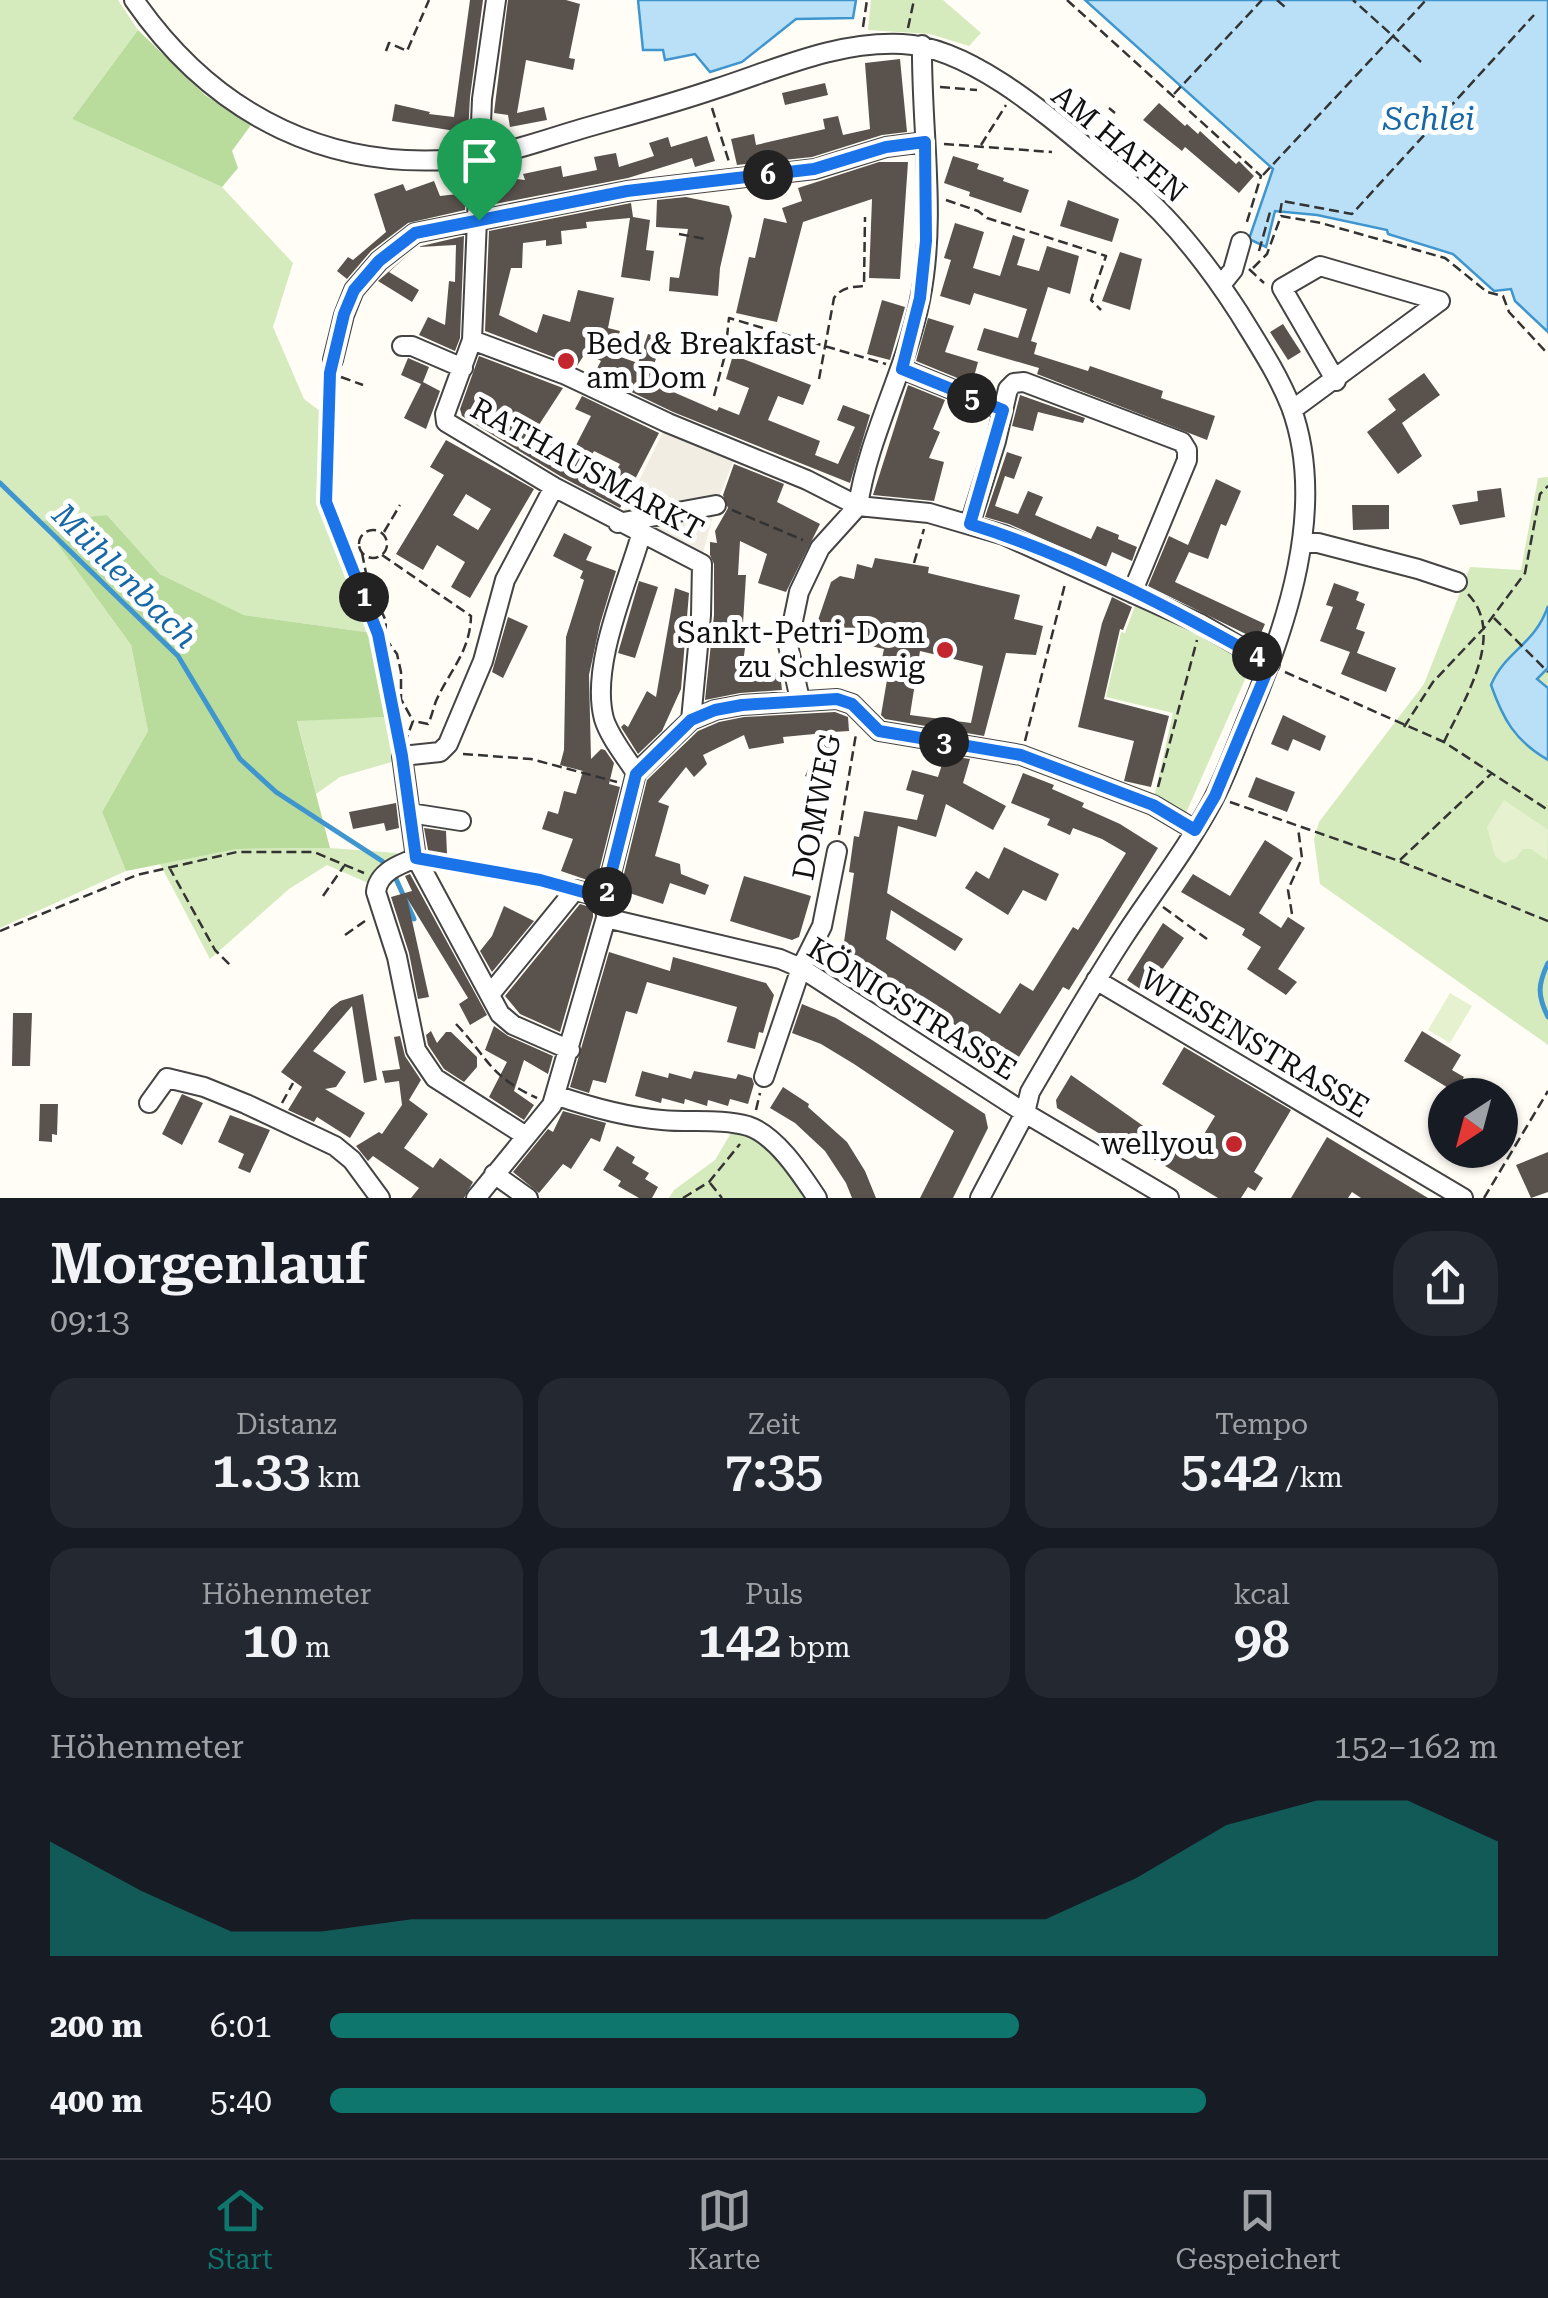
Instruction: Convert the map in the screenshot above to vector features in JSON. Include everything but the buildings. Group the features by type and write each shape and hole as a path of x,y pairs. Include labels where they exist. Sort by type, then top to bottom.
{"street":[{"name":"AM HAFEN","path":"134,0 168,44 211,86 239,106 294,136 340,152 386,159 480,156 707,92 820,54 862,44 922,45 961,58 994,78 1144,195 1184,235 1246,256 1246,325 1271,364 1292,410 1301,452 1302,543 1292,595 1270,664 1215,796 1096,980 1030,1092 1025,1113 980,1198"},
{"path":"402,346 412,346 463,368 472,340 482,99 496,0"},
{"path":"800,700 788,645 799,592 820,548 858,506 861,486 902,369 920,298 926,241 922,45"},
{"path":"333,360 354,290 379,261 415,233 627,191 814,169 886,147 925,142"},
{"path":"1292,410 1336,381 1440,301 1320,266 1282,288 1336,381"},
{"path":"472,340 566,375 858,506 928,513 1004,534 1201,624 1270,664"},
{"name":"RATHAUSMARKT","path":"463,368 445,414 446,422 554,488 702,564 691,720"},
{"path":"902,369 1003,410"},
{"path":"970,524 1008,390 1014,383 1024,382 1182,442 1188,450 1187,460 1132,593"},
{"path":"554,488 505,580 474,686 448,744 440,752 402,756 410,813 408,861 491,993 500,1014 513,1025 570,1050"},
{"path":"618,523 716,505"},
{"path":"635,780 605,722 600,688 641,535"},
{"path":"1302,543 1335,547 1457,582"},
{"path":"476,1198 554,1100 606,918 605,898 635,780 691,720 742,705 837,699 852,704 879,731 1021,755 1153,805 1195,830"},
{"path":"410,813 461,821"},
{"name":"DOMWEG","path":"764,1077 802,968 822,926 837,851"},
{"path":"408,861 380,880 376,892 386,915 416,1050 435,1078 526,1136"},
{"path":"491,993 575,890 605,898"},
{"name":"KÖNIGSTRASSE","path":"606,918 780,959 802,968 1025,1113 1169,1198"},
{"name":"WIESENSTRASSE","path":"1096,980 1373,1134 1387,1153 1463,1198"},
{"path":"150,1104 166,1078 204,1087 335,1146 352,1160 380,1198"},
{"path":"554,1100 630,1115 751,1127 792,1160 817,1198"},
{"path":"494,1174 528,1198"}],"path":[{"path":"386,51 389,43 408,50 429,0"},
{"path":"862,44 866,0"},
{"path":"1067,0 1261,176"},
{"path":"1173,95 1262,0"},
{"path":"1277,0 1285,7"},
{"path":"1354,0 1422,62"},
{"path":"1282,288 1269,288 1246,256 1261,176 1426,0"},
{"path":"1246,256 1281,216 1282,201 1352,214 1534,15"},
{"path":"923,86 983,90 994,78"},
{"path":"707,92 735,178"},
{"path":"980,146 1014,93"},
{"path":"1109,108 1115,113"},
{"path":"925,142 1052,152"},
{"path":"926,194 978,211 986,218 1106,256 1091,300 1101,310"},
{"path":"1246,256 1270,212"},
{"path":"1281,216 1321,223 1445,258 1487,292 1503,296 1509,312 1548,354"},
{"path":"819,378 834,298 839,291 864,286 865,218"},
{"path":"679,234 705,240"},
{"path":"714,396 725,356 728,318 902,369"},
{"path":"363,385 330,373 326,502 378,634 400,747 413,721"},
{"path":"1404,726 1433,682 1485,627 1525,573 1540,494 1548,486"},
{"path":"383,534 400,505"},
{"path":"716,505 820,548"},
{"path":"914,563 928,513"},
{"path":"362,553 372,558 382,555 388,544 383,534 373,529 363,534 359,543 368,583 386,621 385,638 397,654 402,672 400,699 413,721 428,724 471,637 471,616 382,555"},
{"path":"1021,755 1070,563"},
{"path":"1444,742 1477,670 1485,627 1477,604 1457,582"},
{"path":"1492,617 1548,672"},
{"path":"1158,789 1201,624"},
{"path":"1270,664 1444,742 1548,810"},
{"name":"DOMWEG","path":"837,851 854,739 864,718"},
{"path":"440,752 531,758 635,780"},
{"path":"1399,861 1493,772"},
{"path":"1215,796 1399,861 1548,921"},
{"path":"1292,914 1288,890 1302,858 1298,826"},
{"path":"0,931 137,875 237,852 314,852 380,880"},
{"path":"408,861 486,869 575,890"},
{"path":"323,896 344,865"},
{"path":"169,866 215,950 230,965"},
{"path":"1150,897 1207,940"},
{"path":"345,934 362,922 386,915"},
{"path":"456,1024 480,1050 486,1065 509,1086 554,1100"},
{"path":"274,1117 293,1083"},
{"path":"1493,1198 1485,1196 1548,1091"},
{"path":"683,1198 710,1182 722,1198"}],"green space":[{"path":"0,0 118,0 138,30 72,119 222,187 293,263 273,327 304,399 320,411 319,501 373,633 244,615 160,574 107,515 42,522 131,645 148,731 102,812 126,871 0,928"},
{"path":"871,0 943,0 981,33 969,46 930,34 868,30"},
{"path":"138,30 205,95 251,125 232,151 238,168 222,187 72,119"},
{"path":"1548,477 1548,1045 1320,884 1314,839 1319,822 1424,684 1470,567 1521,570 1538,478"},
{"path":"107,515 160,574 244,615 373,633 386,717 297,721 330,848 237,849 126,871 102,812 148,731 131,645 41,521"},
{"path":"1136,603 1254,659 1186,813 1154,798 1173,713 1106,697 1121,632 1125,633"},
{"path":"386,717 395,761 340,777 316,794 297,720"},
{"path":"1504,800 1548,830 1547,860 1531,849 1523,849 1516,858 1504,863 1495,856 1487,827"},
{"path":"330,848 397,853 368,883 327,865 289,889 210,959 160,864 237,849"},
{"path":"1450,993 1472,1006 1450,1043 1428,1030"},
{"path":"735,1126 753,1131 814,1198 669,1198 715,1160"}],"shaded area":[{"path":"669,420 737,452 716,505 699,567 617,530"}],"water":[{"path":"638,0 856,0 853,18 796,19 742,62 710,72 695,54 665,60 663,50 643,50"},
{"name":"Schlei","path":"1085,0 1548,0 1548,332 1515,301 1511,289 1494,291 1453,254 1388,234 1387,230 1317,215 1275,211 1266,247 1249,239 1273,169"},
{"path":"1548,606 1548,668 1537,679 1548,688 1548,760 1512,728 1491,685 1504,664 1536,630"}],"waterway":[{"name":"Mühlenbach","path":"0,483 178,656 240,759 276,792 382,861 396,879 414,919"},
{"path":"1548,963 1540,990 1548,1017"}],"place":[{"name":"Bed & Breakfast am Dom","path":"566,361"},
{"name":"Sankt-Petri-Dom zu Schleswig","path":"945,650"},
{"name":"wellyou","path":"1234,1144"}],"route":[{"path":"925,142 926,241 920,298 902,369 1003,410 970,524 1004,534 1201,624 1270,664 1215,796 1195,830 1153,805 1021,755 879,731 852,704 837,699 800,700 742,705 691,720 636,774 605,898 540,880 416,858 402,756 378,634 326,502 330,373 354,290 379,261 415,233 479,220 627,191 814,169 886,147 925,142"}]}
